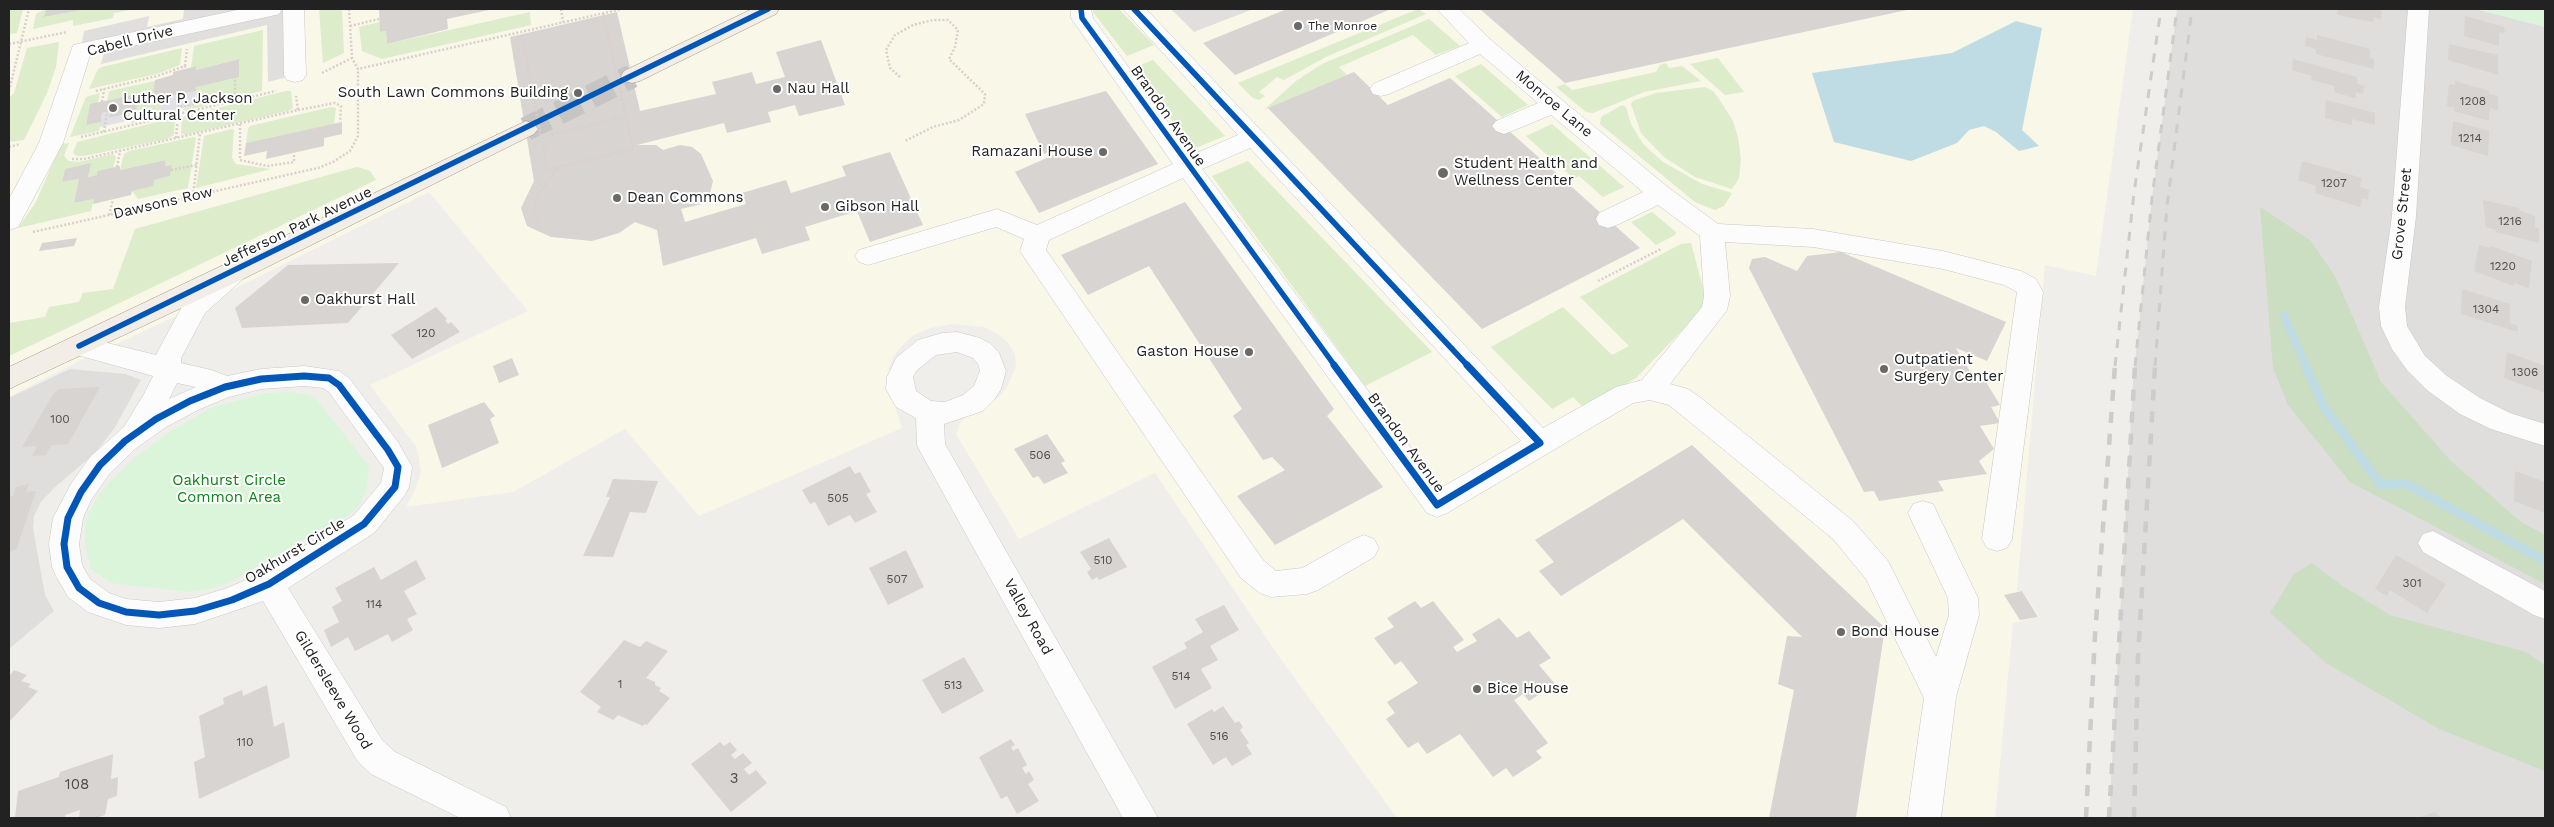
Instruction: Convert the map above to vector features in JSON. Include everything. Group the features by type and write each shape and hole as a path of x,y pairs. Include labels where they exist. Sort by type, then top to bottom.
{"main road":[{"path":"632,76 768,9"},
{"name":"Jefferson Park Avenue","path":"9,379 533,133"}],"street":[{"name":"Cabell Drive","path":"17,227 61,141 66,97 81,50 270,9"},
{"path":"293,9 294,80"},
{"name":"Brandon Avenue","path":"1081,9 1082,18 1188,166 1437,505 1540,443"},
{"path":"1134,9 1540,443 1626,394 1650,389 1678,397 1843,530 1876,570 1940,698"},
{"name":"Monroe Lane","path":"1447,9 1483,45 1660,194 1712,232"},
{"name":"Grove Street","path":"2418,9 2404,216 2392,307 2394,326 2406,349 2430,377 2454,395 2501,421 2545,435"},
{"path":"1381,89 1483,45"},
{"path":"1504,126 1554,104"},
{"path":"1254,137 1038,235 1032,251 1252,569 1271,584 1307,581 1364,548"},
{"path":"1608,220 1660,194"},
{"path":"868,256 997,218 1038,235"},
{"path":"1650,389 1714,310 1717,296 1712,232 1813,238 1943,260 2012,278 2027,286 2030,292 1997,539"},
{"path":"126,441 154,402 166,381 168,358 190,320 194,308 234,272"},
{"path":"79,346 107,355 154,365 167,371 211,380 225,387"},
{"name":"Oakhurst Circle","path":"282,377 329,378 339,385 388,450 398,468 396,487 364,524 269,584 223,603 195,611 159,615 126,612 99,603 79,588 67,567 64,544 68,518 81,492 96,472 126,441 156,419 190,400 225,387 261,379 282,377"},
{"name":"Valley Road","path":"929,412 931,445 1141,818"},
{"path":"1923,513 1963,598 1964,615 1940,698 1924,818"},
{"path":"2433,542 2545,606"},
{"name":"Gildersleeve Wood","path":"269,584 370,751 383,763 494,818"}],"path":[{"path":"9,91 29,9"},
{"path":"349,9 352,58 358,69 622,9"},
{"path":"561,9 563,22"},
{"path":"521,33 533,133 547,170 633,149 603,13"},
{"path":"350,26 380,19"},
{"path":"900,77 890,68 886,50 895,35 913,25 933,20 948,20 958,30 955,47 949,59 985,94 984,104 960,120 933,127 905,141"},
{"path":"9,44 65,32"},
{"path":"340,122 341,106 335,104 298,110 78,160 72,158 61,141 179,115 294,80 352,58"},
{"path":"66,97 158,76 186,66 185,69"},
{"path":"180,106 235,93 235,78"},
{"path":"294,80 298,110"},
{"path":"102,102 104,89"},
{"path":"176,138 180,94"},
{"path":"104,132 107,111"},
{"path":"533,133 626,116"},
{"path":"240,124 240,160 246,163 267,166 294,162 294,153"},
{"path":"193,196 200,133"},
{"path":"117,167 120,151"},
{"path":"171,170 196,165"},
{"path":"539,221 533,209 540,192 558,167"},
{"path":"109,215 113,200"},
{"path":"1598,281 1661,248"}],"shaded area":[{"path":"9,9 2133,9 2096,276 2045,265 2017,591 2022,591 2040,617 2013,623 1995,818 1397,818 1282,661 1155,473 1019,539 956,434 960,423 969,414 998,398 1007,387 1016,367 1015,354 1009,344 998,334 984,327 953,324 930,328 912,336 893,357 889,368 890,390 902,428 699,516 625,429 513,492 406,507 415,490 421,472 417,448 370,385 528,311 429,192 234,289 73,364 9,397"},
{"path":"184,9 293,9 295,75 268,82 267,25 101,64 106,45 81,50 84,31 149,16 147,27 183,19"},
{"path":"1171,9 1253,9 1194,32"},
{"path":"2177,9 2545,9 2545,818 2109,818 2133,382 2152,198"},
{"path":"196,91 195,105 160,113 161,99"},
{"path":"110,111 109,118 132,113 131,120 100,127 102,113"},
{"path":"70,369 126,374 141,380 114,429 94,454 54,488 41,502 34,516 33,528 45,595 54,611 9,649 9,398"}],"green space":[{"path":"9,9 23,9 17,33 9,34"},
{"path":"46,9 45,17 85,9 136,9 114,13 113,18 73,26 73,20 33,29 36,14"},
{"path":"319,9 342,9 344,53 323,63"},
{"path":"1093,9 1119,9 1154,45 1127,56 1093,12"},
{"path":"1418,9 1426,14 1326,57 1284,80 1277,77 1259,92 1265,96 1259,100 1253,98 1238,83"},
{"path":"2474,9 2545,9 2545,27"},
{"path":"530,12 531,25 382,59 362,51 359,27 380,22 380,32 386,31 387,44"},
{"path":"1429,19 1460,46 1436,55 1413,35 1339,67 1347,75 1264,110 1296,81 1322,64"},
{"path":"263,30 262,91 185,111 184,108 195,104 196,87 238,59 196,70 196,66 191,67 194,46"},
{"path":"59,42 56,67 47,93 24,140 9,142 9,98 14,93 27,48"},
{"path":"182,48 180,65 157,74 89,89 98,69 102,67"},
{"path":"1718,58 1744,92 1725,95 1690,64"},
{"path":"1153,60 1225,136 1193,149 1133,68"},
{"path":"1666,63 1669,68 1682,66 1701,81 1644,92 1593,113 1586,112 1556,87 1565,84 1572,90 1656,72 1660,65"},
{"path":"1481,64 1528,105 1502,117 1455,76"},
{"path":"155,81 154,97 172,93 172,96 161,99 160,113 179,109 176,113 131,123 132,113 137,103 144,101 144,95 138,96 138,94 107,101 109,91"},
{"path":"1705,87 1713,91 1719,99 1733,121 1738,137 1741,160 1739,178 1732,189 1695,177 1664,157 1641,133 1631,104 1633,101 1656,93"},
{"path":"291,91 293,108 288,111 185,135 181,133 182,118 185,116"},
{"path":"100,93 98,103 90,105 86,125 101,122 99,131 70,137 86,97"},
{"path":"1622,105 1626,107 1631,124 1643,144 1663,162 1702,184 1732,193 1724,206 1715,210 1695,202 1600,124 1601,117"},
{"path":"331,107 336,108 334,124 246,143 250,126"},
{"path":"169,119 175,121 174,135 167,139 84,156 77,156 73,153 77,142"},
{"path":"1552,124 1624,187 1603,197 1579,176 1574,179 1526,136"},
{"path":"234,130 232,158 236,164 271,169 196,188 204,136"},
{"path":"196,138 188,188 138,199 132,191 154,180 170,176 172,165 165,166 166,160 120,170 124,154 129,151"},
{"path":"69,143 64,156 69,161 79,162 113,154 116,157 113,168 98,171 97,175 88,177 90,164 65,169 62,182 79,179 74,203 94,199 91,211 18,228 36,202 61,144"},
{"path":"1248,161 1432,352 1365,386 1212,176"},
{"path":"357,167 370,171 376,180 9,356 9,323 45,317 49,307 79,302 83,293 113,289 135,229"},
{"path":"2260,207 2310,240 2335,276 2381,382 2451,461 2521,522 2545,535 2545,584 2350,482 2288,405 2273,368"},
{"path":"1652,212 1676,232 1675,235 1656,245 1631,222"},
{"path":"1691,243 1706,299 1699,313 1636,378 1596,401 1582,406 1573,397 1552,409 1491,347 1563,307 1612,355 1629,346 1580,297 1681,244"},
{"name":"Oakhurst Circle Common Area","path":"291,392 310,395 318,401 369,466 366,492 360,504 349,515 230,582 209,589 188,592 111,583 91,569 85,545 86,519 96,499 110,481 138,455 171,431 211,408 265,393"},
{"path":"2312,563 2341,585 2390,615 2526,652 2545,665 2545,771 2439,729 2326,663 2270,613 2294,574"}],"water":[{"path":"2016,21 2042,28 2022,130 2039,146 2019,151 1996,132 1984,126 1969,130 1957,143 1911,161 1834,142 1812,73 1952,53"}],"building":[{"path":"46,9 81,9 81,10 44,17"},
{"path":"379,9 489,10 447,19 448,29 387,44 386,31 380,32"},
{"name":"The Monroe","path":"1287,9 1391,9 1235,75 1203,43"},
{"path":"2338,9 2373,9 2382,11 2381,19 2374,17 2373,22 2347,17 2337,14"},
{"path":"1481,10 1907,10 1565,83"},
{"path":"617,12 640,111 716,94 712,82 752,72 756,84 785,77 776,52 821,40 845,105 799,116 795,105 768,112 771,122 727,133 724,123 637,145 656,145 663,150 680,145 692,147 701,154 713,181 706,203 681,209 685,222 746,204 742,193 786,180 791,193 846,176 842,166 890,152 923,225 870,242 857,211 805,227 810,240 762,254 756,238 663,266 657,230 635,222 619,233 592,241 551,237 527,226 521,208 534,181 510,37"},
{"path":"2465,16 2504,27 2505,33 2499,32 2499,46 2464,36"},
{"path":"2317,35 2370,49 2370,58 2374,59 2374,69 2316,54 2316,49 2305,46 2306,37 2317,40"},
{"path":"2449,44 2498,55 2498,75 2448,60"},
{"path":"239,59 239,77 196,87 196,91 172,96 172,93 153,97 155,80 173,75 173,72 196,66 196,70"},
{"path":"2293,59 2357,77 2357,84 2364,86 2363,94 2356,92 2355,98 2334,92 2335,86 2311,80 2312,76 2292,70"},
{"name":"Student Health and Wellness Center","path":"1354,72 1388,105 1450,78 1640,248 1482,329 1268,108"},
{"path":"2455,81 2489,91 2489,94 2498,96 2498,111 2490,108 2489,121 2454,111 2455,108 2447,106 2449,84 2455,85"},
{"name":"Ramazani House","path":"1106,91 1158,164 1039,213 1015,172 1058,153 1056,150 1044,154 1025,114"},
{"name":"Luther P. Jackson Cultural Center","path":"138,94 138,96 145,95 144,101 137,103 136,112 109,118 110,111 102,113 101,122 86,125 90,104"},
{"path":"2326,100 2375,113 2375,125 2352,119 2352,125 2325,118"},
{"path":"2453,121 2489,131 2488,156 2451,145"},
{"path":"342,122 342,134 324,138 324,146 266,159 267,151 244,156 246,143"},
{"path":"166,160 165,166 172,165 170,176 154,180 153,186 132,191 131,195 93,204 94,199 74,203 79,179 62,182 65,169 91,163 88,177 97,175 97,171 120,166 120,170"},
{"path":"2302,161 2362,178 2360,187 2369,190 2368,200 2362,198 2360,207 2315,193 2316,186 2298,180"},
{"path":"2483,200 2519,208 2520,211 2535,216 2535,227 2539,228 2539,243 2496,232 2496,230 2486,227"},
{"name":"Gaston House","path":"1185,202 1334,409 1327,416 1383,487 1275,545 1237,496 1285,470 1272,457 1263,460 1233,416 1242,409 1149,266 1088,295 1061,255"},
{"path":"77,238 74,246 39,251 42,243"},
{"path":"2479,245 2490,248 2490,246 2532,261 2529,288 2514,283 2514,286 2474,271"},
{"name":"Outpatient Surgery Center","path":"1841,252 2006,322 1987,361 1956,348 1974,378 1983,377 2000,405 1991,407 2000,423 1980,426 1994,449 1979,461 1987,474 1938,481 1944,491 1879,501 1874,491 1864,492 1749,268 1752,259 1765,257 1797,271 1807,256"},
{"name":"Oakhurst Hall","path":"399,263 348,323 242,328 235,308 288,265"},
{"path":"2462,289 2510,304 2510,323 2518,326 2518,332 2461,314"},
{"path":"436,307 447,319 445,320 448,324 451,322 460,332 412,359 391,335"},
{"path":"2507,352 2545,366 2545,393 2504,378"},
{"path":"512,358 519,375 499,383 493,366"},
{"path":"100,387 68,444 51,445 46,455 32,456 37,446 22,447 54,393 59,389"},
{"path":"484,402 495,416 490,419 499,443 442,468 428,425"},
{"path":"1047,434 1065,461 1061,463 1068,473 1044,484 1038,476 1033,478 1014,449"},
{"name":"Bond House","path":"1692,445 1885,628 1856,818 1769,818 1794,690 1778,684 1787,636 1802,637 1683,519 1561,596 1539,571 1554,562 1535,540"},
{"path":"850,466 855,474 860,472 871,492 866,494 877,512 855,523 850,515 828,526 815,502 810,504 802,490"},
{"path":"2515,471 2545,482 2545,513 2514,501"},
{"path":"613,479 658,481 646,513 630,512 613,557 583,556 610,497 606,497"},
{"path":"29,484 26,492 36,491 16,550 9,551 9,497 13,496 16,487"},
{"path":"1109,538 1127,567 1099,580 1097,577 1092,580 1087,572 1091,569 1080,552"},
{"path":"906,550 924,587 888,605 869,568"},
{"path":"2396,555 2446,584 2427,613 2390,590 2387,596 2375,589"},
{"path":"416,560 426,579 404,591 417,614 407,619 413,630 392,642 388,634 355,651 348,637 331,647 324,630 339,622 332,607 342,601 335,588 374,567 381,580"},
{"path":"2022,591 2038,617 2020,620 2004,595"},
{"name":"Bice House","path":"1415,601 1421,608 1433,601 1464,640 1453,647 1457,652 1477,641 1472,634 1499,618 1517,638 1529,631 1551,658 1539,665 1555,684 1529,701 1523,694 1514,700 1548,743 1536,751 1542,758 1513,777 1506,768 1493,777 1460,734 1427,754 1418,742 1408,748 1386,719 1395,713 1387,702 1418,683 1401,661 1395,665 1374,638 1394,627 1387,618"},
{"path":"1224,605 1239,630 1210,646 1218,660 1201,669 1212,688 1175,709 1152,667 1187,648 1184,643 1203,632 1195,619"},
{"path":"624,640 640,647 646,641 668,651 646,678 655,682 655,685 661,688 659,691 670,698 647,725 644,724 643,726 618,715 613,720 597,712 601,707 580,692"},
{"path":"964,657 984,691 942,714 922,680"},
{"path":"14,670 27,675 21,681 31,684 28,687 38,691 9,722 9,676"},
{"path":"267,685 274,727 284,722 290,757 199,799 194,762 205,757 199,716 224,704 223,698 242,690 243,696"},
{"path":"1223,706 1235,723 1239,721 1243,727 1240,730 1249,743 1246,745 1252,754 1232,766 1226,757 1213,765 1187,724 1212,709 1214,712"},
{"path":"1011,739 1015,745 1011,747 1013,751 1018,748 1027,765 1022,768 1026,774 1029,771 1034,780 1028,784 1039,801 1017,814 1007,796 1001,799 979,757"},
{"path":"720,742 724,746 730,742 737,750 731,755 735,759 743,753 752,763 744,769 749,775 756,770 767,783 731,812 691,764"},
{"path":"113,754 111,779 118,777 117,796 108,799 105,815 96,818 79,818 80,810 65,815 65,818 15,818 18,791 59,777 60,772"},
{"path":"2435,812 2440,818 2418,818"}],"waterway":[{"path":"2284,316 2306,366"},
{"path":"2305,365 2324,407 2381,485 2407,484 2545,561"}],"tunnel":[{"path":"526,129 632,76"}],"railway":[{"path":"2115,366 2134,193 2161,9"},
{"path":"2135,366 2152,198 2177,9"},
{"path":"2155,366 2167,206 2192,9"},
{"path":"2086,818 2095,635 2115,365"},
{"path":"2109,818 2135,365"},
{"path":"2134,818 2138,658 2155,365"}],"cycle path":[{"path":"79,346 234,272 768,9"},
{"path":"1081,9 1082,18 1188,167 1437,505 1540,443 1134,9"},
{"path":"304,376 329,378 339,385 388,450 398,467 395,487 364,524 269,584 232,600 195,611 159,615 126,612 99,603 79,588 67,567 64,544 68,518 81,492 100,465 125,441 156,419 190,401 225,387 261,379 304,376"}],"place":[{"name":"The Monroe","path":"1298,26"},
{"name":"Nau Hall","path":"777,89"},
{"name":"South Lawn Commons Building","path":"578,93"},
{"name":"Luther P. Jackson Cultural Center","path":"113,108"},
{"name":"Ramazani House","path":"1103,152"},
{"name":"Student Health and Wellness Center","path":"1443,173"},
{"name":"Dean Commons","path":"617,198"},
{"name":"Gibson Hall","path":"825,207"},
{"name":"Oakhurst Hall","path":"305,300"},
{"name":"Gaston House","path":"1249,352"},
{"name":"Outpatient Surgery Center","path":"1884,369"},
{"name":"Bond House","path":"1841,632"},
{"name":"Bice House","path":"1477,689"}]}
